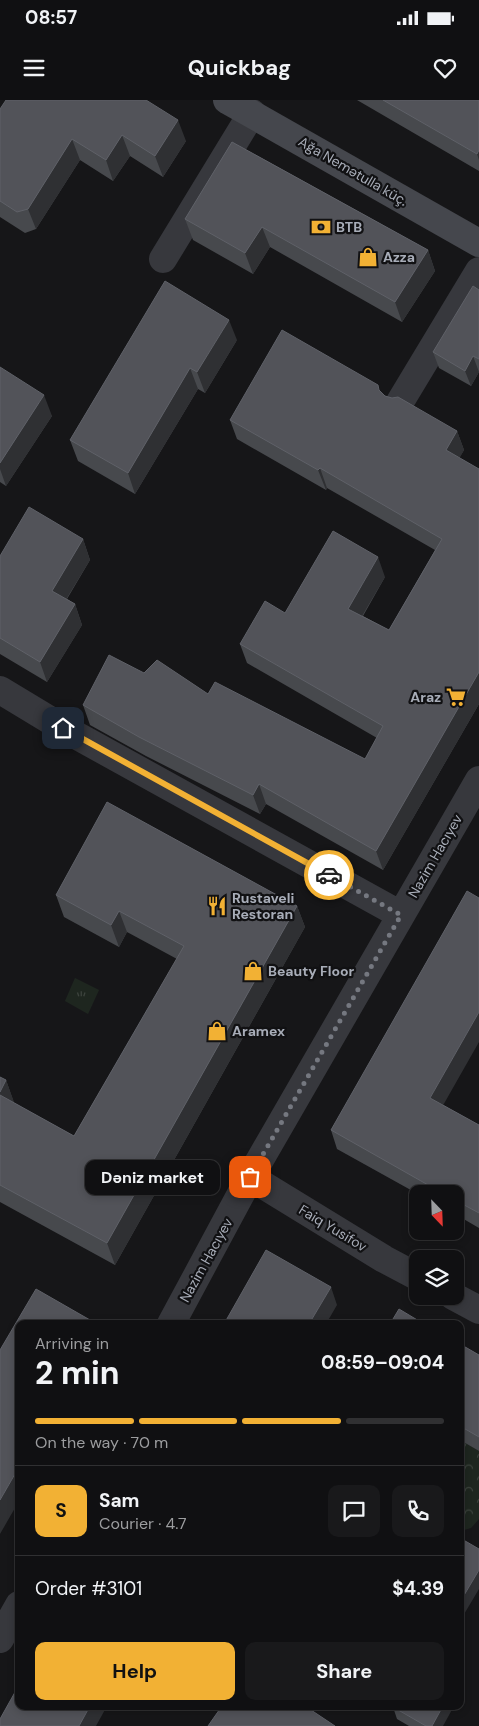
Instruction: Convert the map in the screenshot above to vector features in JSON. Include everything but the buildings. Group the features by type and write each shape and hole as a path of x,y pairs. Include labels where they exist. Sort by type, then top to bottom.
{"street":[{"name":"Ağa Nemətulla küç.","path":"227,100 479,243"},
{"path":"163,259 252,114"},
{"path":"400,402 479,271"},
{"path":"0,690 63,728 401,915"},
{"name":"Nazim Hacıyev","path":"173,1320 250,1177 479,780"},
{"name":"Faiq Yusifov","path":"250,1177 409,1272"},
{"path":"464,1302 479,1310"},
{"path":"0,1639 15,1612"}],"green space":[{"path":"75,978 99,990 88,1014 65,1001"},
{"path":"464,1442 479,1451 479,1519 471,1528 464,1530"}],"way so far":[{"path":"250,1177 401,915 329,875"}],"place":[{"name":"BTB","path":"321,227"},
{"name":"Azza","path":"368,257"},
{"name":"Araz","path":"456,697"},
{"name":"Rustaveli Restoran","path":"217,906"},
{"name":"Beauty Floor","path":"253,971"},
{"name":"Aramex","path":"217,1031"},
{"name":"Dəniz market","path":"250,1177"}],"route":[{"path":"63,728 329,875"}]}
